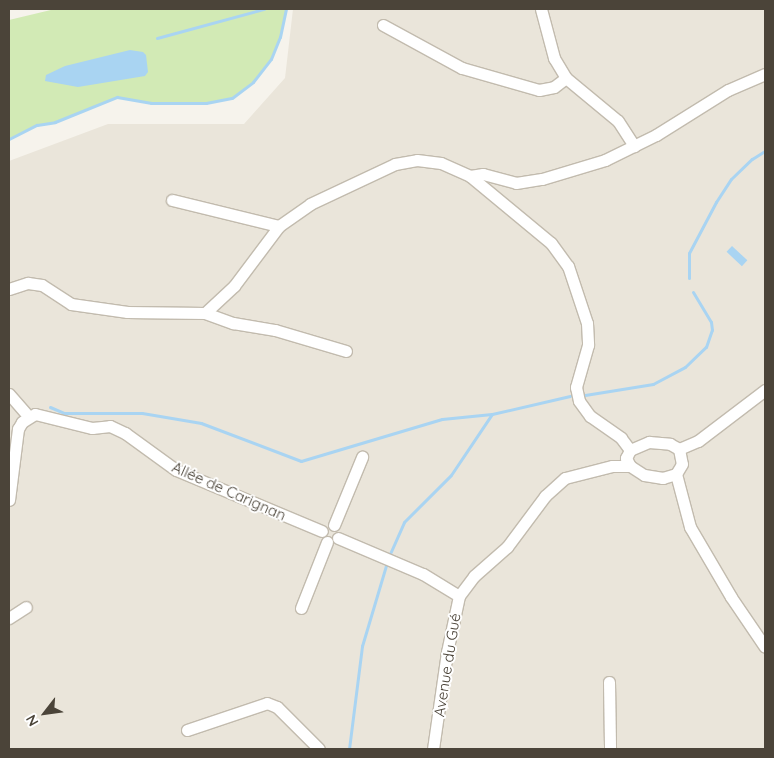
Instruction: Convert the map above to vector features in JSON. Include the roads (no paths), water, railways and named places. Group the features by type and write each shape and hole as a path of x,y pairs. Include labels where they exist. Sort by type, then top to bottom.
{"street":[{"path":"541,9 554,58 566,78 618,120 634,146"},
{"path":"383,25 462,68 539,90 554,88 566,78"},
{"path":"470,176 483,174 516,183 542,179 605,160 634,146 728,90 765,74"},
{"path":"205,313 234,286 279,226 347,184 395,164 417,160 441,163 470,176 551,243 568,266 587,322 588,345 576,387 579,401 590,416 621,438 630,450"},
{"path":"172,200 279,226"},
{"path":"9,289 28,283 42,285 71,304 127,312 205,313 233,323 275,330 346,351"},
{"path":"679,449 698,441 765,390"},
{"path":"9,394 28,416 18,429 9,500"},
{"name":"Allée de Carignan","path":"28,416 34,414 92,428 110,426 125,433 176,470 324,536"},
{"path":"649,442 670,444 679,449 682,464 676,474 663,478 644,474 630,466 626,458 630,450 649,442"},
{"path":"334,525 362,457"},
{"name":"Avenue du Gué","path":"433,749 447,652 459,596 474,576 507,547 545,496 565,478 612,466 630,466"},
{"path":"676,474 690,527 730,596 765,647"},
{"path":"301,608 328,525 334,525 338,529 338,538"},
{"path":"324,536 338,538 416,571 459,596"},
{"path":"9,618 26,607"},
{"path":"609,682 610,749"},
{"path":"187,730 267,703 277,707 318,749"}],"water":[{"path":"130,50 143,52 146,55 148,72 145,76 78,87 45,81 46,75 65,66"},
{"path":"732,246 747,260 742,266 727,252"}],"waterway":[{"path":"157,38 264,9"},
{"path":"9,139 37,125 55,122 117,97 151,103 206,103 232,98 253,82 271,59 280,37 286,9"},
{"path":"689,278 689,253 716,202 731,179 752,159 765,151"},
{"path":"585,395 653,384 685,367 706,347 712,330 711,322 693,292"},
{"path":"389,556 404,522 451,475 492,414 570,396"},
{"path":"50,407 64,413 142,413 201,423 301,461 442,419 492,414"},
{"path":"349,749 362,646 387,562"}]}
